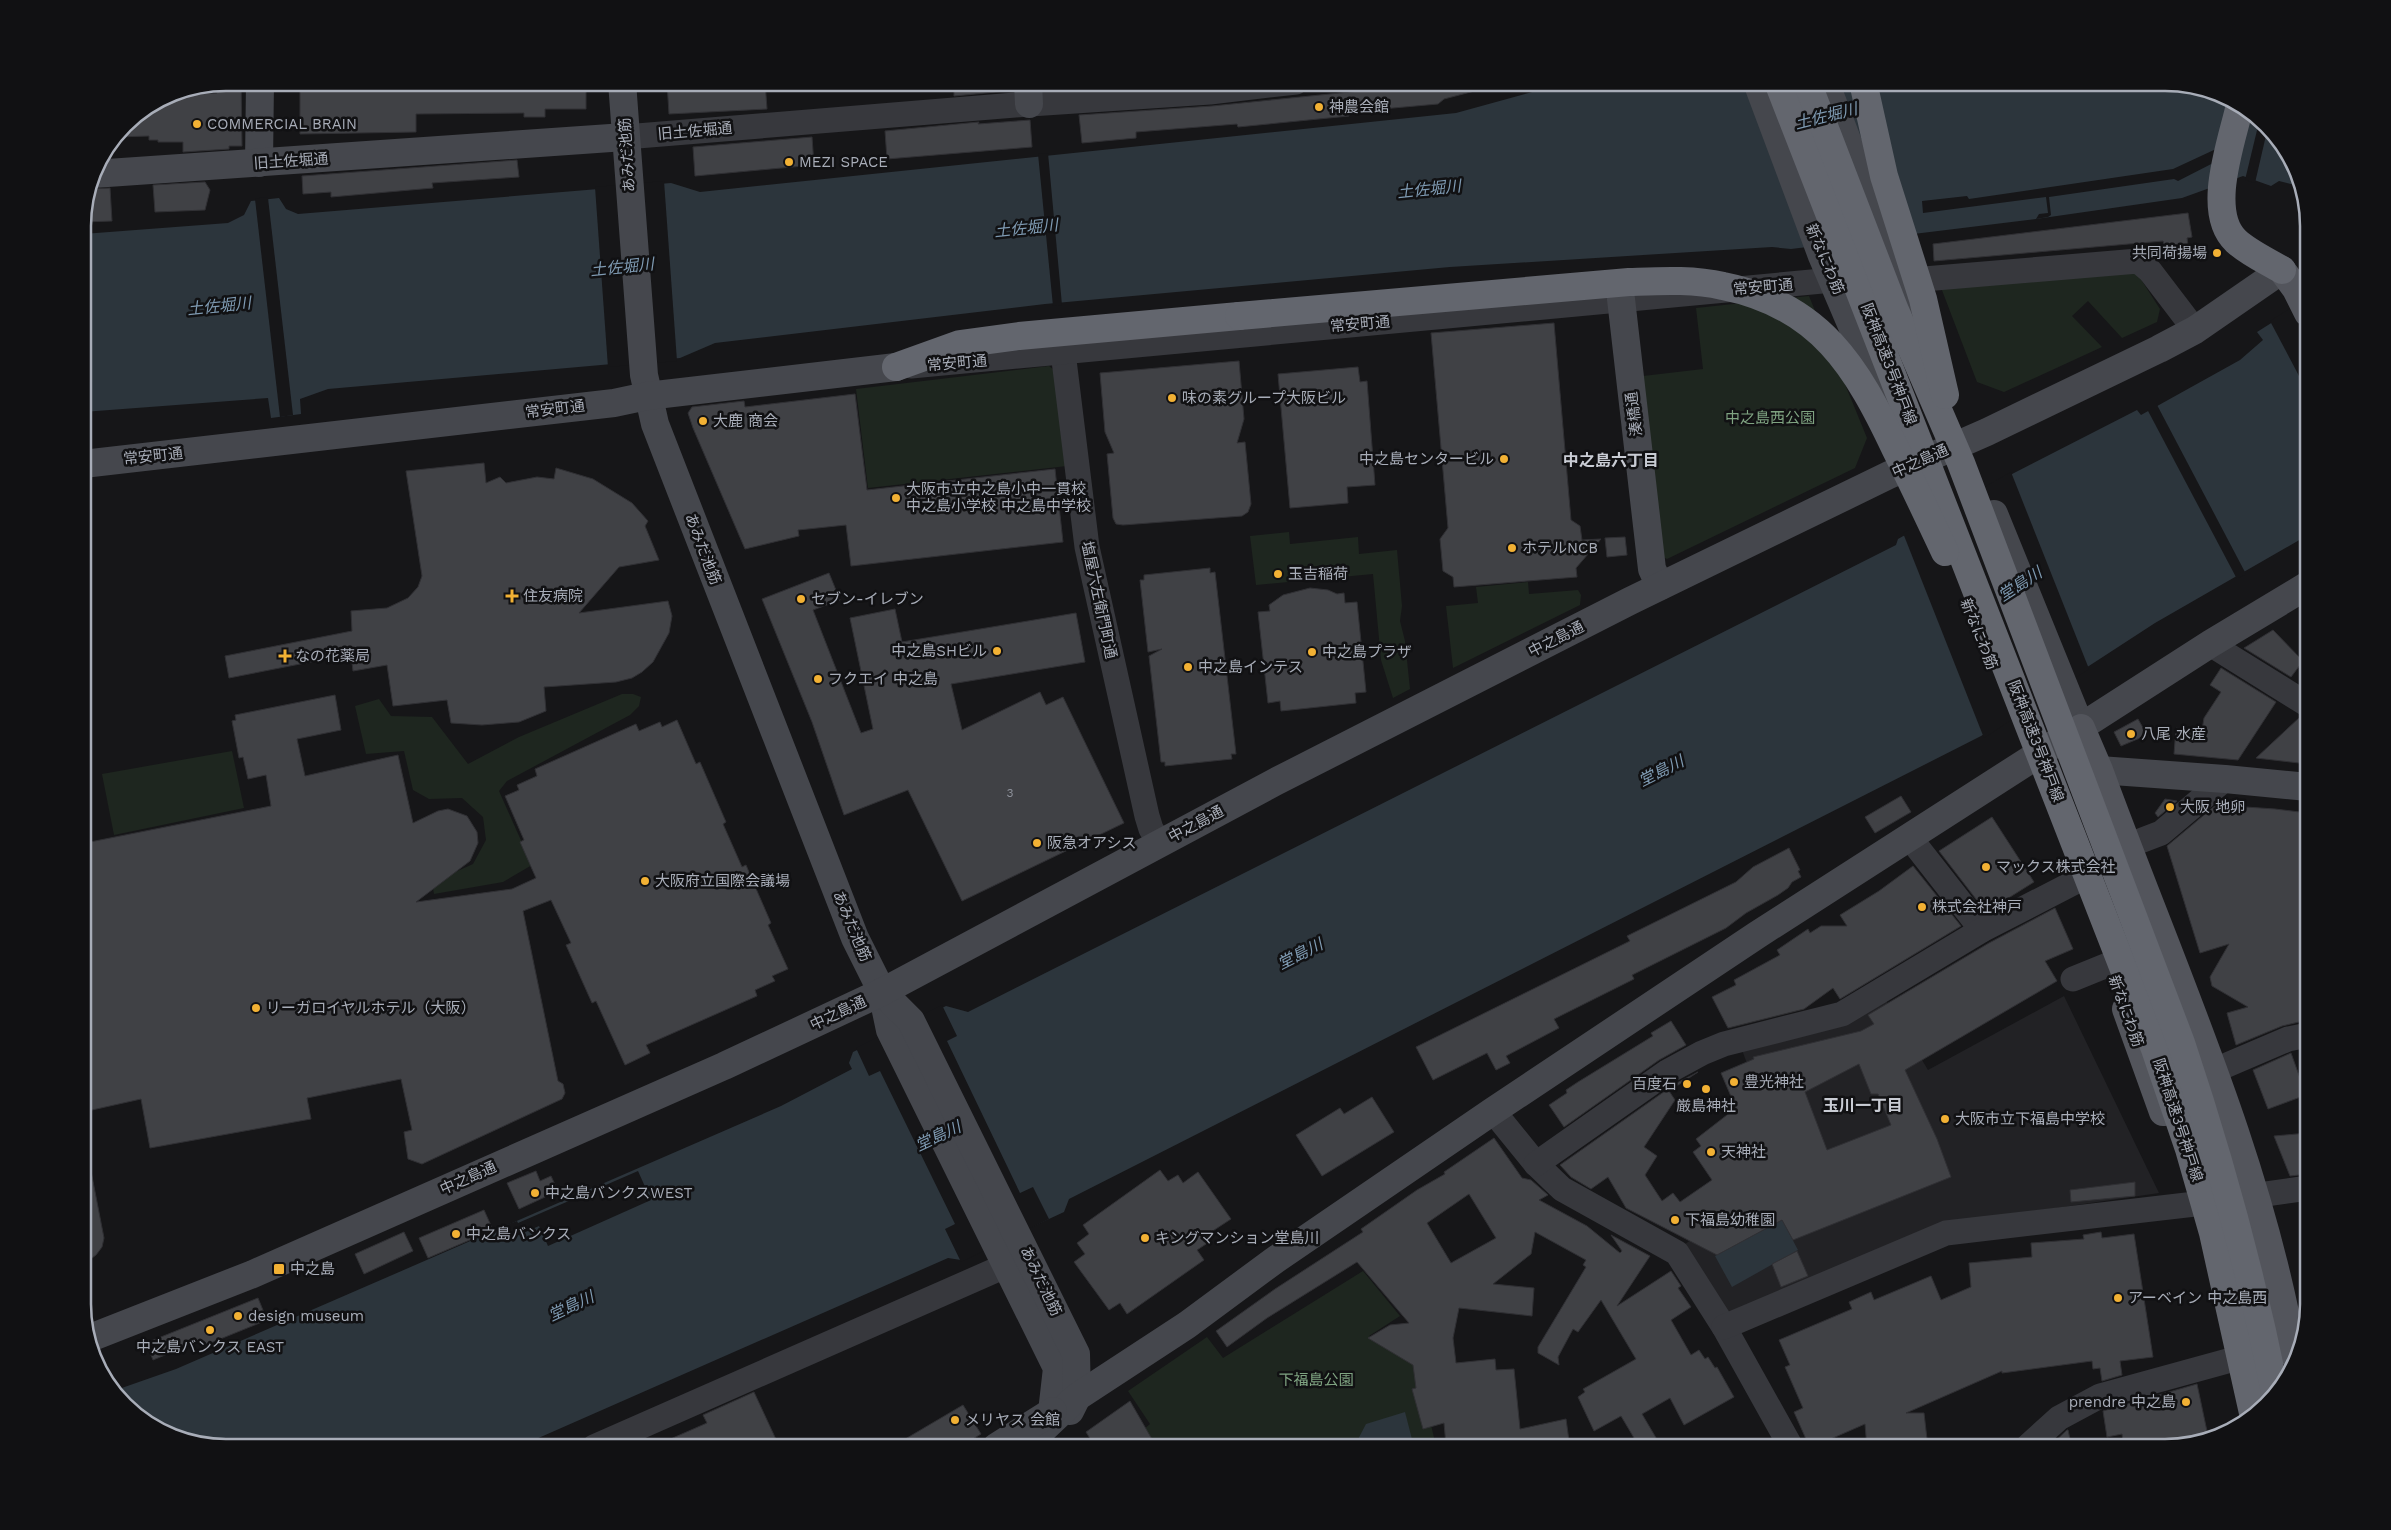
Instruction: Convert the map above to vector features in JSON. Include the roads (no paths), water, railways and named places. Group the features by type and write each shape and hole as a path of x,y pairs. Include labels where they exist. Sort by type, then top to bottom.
{"highway":[{"name":"阪神高速3号神戸線","path":"1781,91 2019,716 2115,942 2155,1049 2189,1149 2215,1242 2252,1407"},
{"name":"阪神高速3号神戸線","path":"1811,91 1894,308 1969,461 2184,1052 2214,1139 2239,1229 2273,1384"},
{"path":"1865,91 1884,176 1923,299 1969,461"},
{"path":"2238,113 2221,194 2222,209 2230,233 2237,242 2289,280"},
{"path":"896,367 960,344 1020,336 1629,282 1664,281 1721,285 1753,293 1779,304 1808,323 1832,343 1864,384 1976,616 2019,716"}],"main road":[{"path":"2289,280 2300,299"},
{"path":"2081,728 2099,770 2213,1071 2255,1195 2295,1338"},
{"name":"新なにわ筋","path":"2030,761 2110,964 2195,1204 2231,1360 2241,1415"}],"street":[{"name":"旧土佐堀通","path":"102,173 625,137 1029,93 1214,91"},
{"name":"新なにわ筋","path":"1760,91 1827,268 2019,716 2030,761"},
{"path":"1828,91 1969,461 2081,728"},
{"path":"259,163 260,92"},
{"name":"あみだ池筋","path":"623,92 644,368 654,424 855,938 901,1026 1006,1248 1057,1368 1044,1435"},
{"path":"1900,281 2138,261 2150,271 2195,330"},
{"name":"常安町通","path":"92,463 614,403 648,396 896,367 962,363 1063,352 1570,306 1827,268"},
{"name":"中之島通","path":"95,1336 181,1303 314,1247 709,1072 882,992 1160,843 1660,586 1911,466 1969,461 2195,330 2289,280"},
{"name":"湊橋通","path":"1621,299 1652,569 1660,586"},
{"name":"塩屋六左衛門町通","path":"1063,352 1087,547 1146,816 1151,829 1160,843"},
{"path":"1029,1439 1044,1435 1068,1400 1077,1397 1194,1320 1275,1260 1493,1111 1749,941 2210,644 2300,589"},
{"path":"2210,644 2300,700"},
{"path":"2099,770 2225,778 2300,786"},
{"path":"2127,846 2161,833 2225,778"},
{"path":"1910,838 1982,930"},
{"path":"1536,1164 1667,1072 1690,1059 1724,1044 1842,1014 1982,930 2077,881"},
{"path":"2073,979 2110,964"},
{"path":"2213,1071 2288,1039 2300,1037"},
{"path":"1493,1111 1536,1164 1562,1189 1677,1253 1724,1327 1786,1439"},
{"path":"1724,1327 1946,1233 2195,1204 2300,1189"},
{"path":"613,1439 1006,1248"},
{"name":"あみだ池筋","path":"1006,1248 1076,1354 1077,1397 1044,1435"},
{"path":"1044,1435 1069,1378 1074,1350"},
{"path":"2037,1439 2059,1418 2100,1396 2231,1360"}],"water":[{"name":"土佐堀川","path":"1534,91 2165,91 2208,98 2240,114 2266,137 2277,151 2286,166 2293,185 2279,181 2271,186 2243,176 2182,198 2036,219 1791,249 1772,247 1450,267 1045,304 715,343 680,358 328,389 300,399 301,414 271,418 268,398 92,411 92,233 228,223 244,215 251,201 279,198 286,209 298,214 671,183 700,192 1456,113"},
{"name":"堂島川","path":"2300,305 2300,540 2155,623 1981,736 1069,1199 1064,1212 961,1260 948,1258 536,1439 208,1438 166,1425 137,1405 121,1388 176,1369 781,1106 852,1069 849,1063 853,1052 946,1006 968,1012 1896,545 1898,539 2014,473 2137,410 2141,415 2240,360 2263,340 2257,332"},
{"path":"1782,1220 1798,1250 1732,1287 1715,1256"},
{"path":"1405,1412 1412,1439 1358,1439 1366,1424"}],"place":[{"name":"神農会館","path":"1319,107"},
{"name":"COMMERCIAL BRAIN","path":"197,124"},
{"name":"MEZI SPACE","path":"789,162"},
{"name":"共同荷揚場","path":"2217,253"},
{"name":"味の素グループ大阪ビル","path":"1172,398"},
{"name":"大鹿 商会","path":"703,421"},
{"name":"中之島センタービル","path":"1504,459"},
{"name":"大阪市立中之島小中一貫校 中之島小学校 中之島中学校","path":"896,498"},
{"name":"ホテルNCB","path":"1512,548"},
{"name":"玉吉稲荷","path":"1278,574"},
{"name":"住友病院","path":"512,596"},
{"name":"セブン-イレブン","path":"801,599"},
{"name":"中之島SHビル","path":"997,651"},
{"name":"中之島プラザ","path":"1312,652"},
{"name":"なの花薬局","path":"285,656"},
{"name":"中之島インテス","path":"1188,667"},
{"name":"フクエイ 中之島","path":"818,679"},
{"name":"八尾 水産","path":"2131,734"},
{"name":"大阪 地卵","path":"2170,807"},
{"name":"阪急オアシス","path":"1037,843"},
{"name":"マックス株式会社","path":"1986,867"},
{"name":"大阪府立国際会議場","path":"645,881"},
{"name":"株式会社神戸","path":"1922,907"},
{"name":"リーガロイヤルホテル（大阪）","path":"256,1008"},
{"name":"豊光神社","path":"1734,1082"},
{"name":"百度石","path":"1687,1084"},
{"name":"厳島神社","path":"1706,1089"},
{"name":"大阪市立下福島中学校","path":"1945,1119"},
{"name":"天神社","path":"1711,1152"},
{"name":"中之島バンクスWEST","path":"535,1193"},
{"name":"下福島幼稚園","path":"1675,1220"},
{"name":"中之島バンクス","path":"456,1234"},
{"name":"キングマンション堂島川","path":"1145,1238"},
{"name":"中之島","path":"279,1269"},
{"name":"アーベイン 中之島西","path":"2118,1298"},
{"name":"design museum","path":"238,1316"},
{"name":"中之島バンクス EAST","path":"210,1330"},
{"name":"prendre 中之島","path":"2186,1402"},
{"name":"メリヤス 会館","path":"955,1420"}],"district":[{"name":"中之島六丁目","path":"1611,460"},
{"name":"玉川一丁目","path":"1863,1105"}],"park label":[{"name":"中之島西公園","path":"1770,418"},
{"name":"下福島公園","path":"1316,1380"}]}
